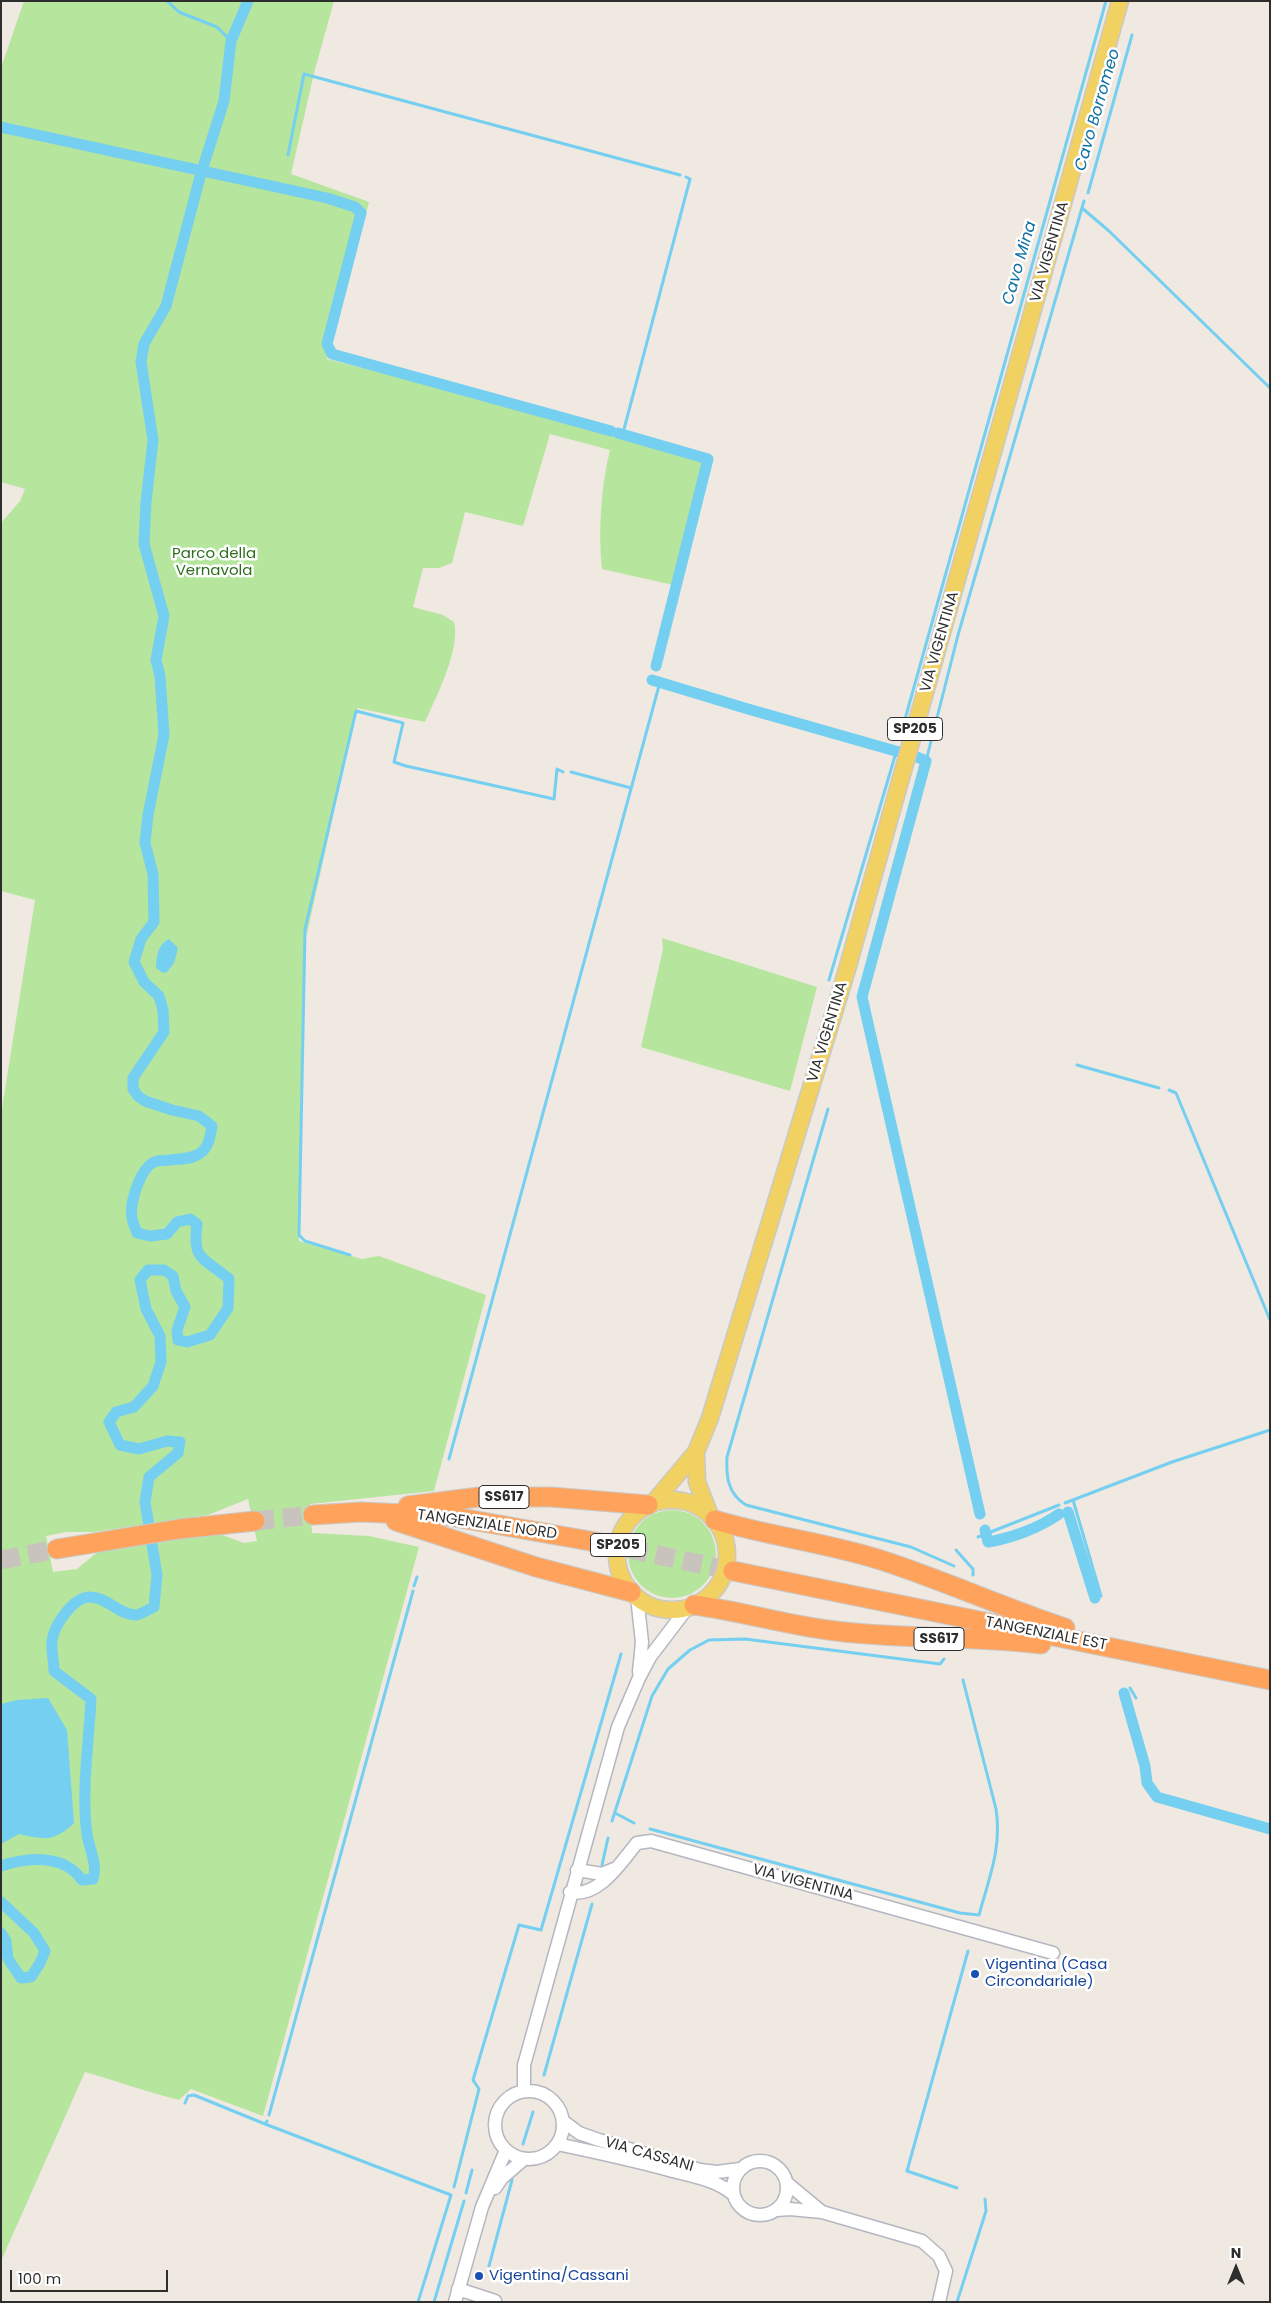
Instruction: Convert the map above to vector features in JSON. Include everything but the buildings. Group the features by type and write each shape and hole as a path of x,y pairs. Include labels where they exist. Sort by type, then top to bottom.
{"highway":[{"name":"SS617","path":"361,1512 479,1497 551,1496 651,1503"},
{"name":"SS617","path":"361,1512 428,1530 536,1567 634,1595"},
{"name":"TANGENZIALE NORD","path":"313,1516 361,1512 449,1516 601,1543"},
{"name":"SS617","path":"712,1516 756,1532 813,1543 887,1562 1014,1611 1071,1630 1138,1646 1186,1663"},
{"path":"57,1549 179,1529 255,1521"},
{"name":"TANGENZIALE EST","path":"734,1571 1270,1680"},
{"name":"SS617","path":"691,1606 724,1609 828,1630 903,1638 1021,1642 1186,1663"}],"main road":[{"name":"VIA VIGENTINA","path":"634,1595 619,1570 616,1556 618,1542 623,1529 631,1518 651,1503 696,1452 710,1418 848,964 1120,1"},
{"name":"VIA VIGENTINA","path":"691,1606 705,1599 716,1588 724,1574 727,1556 725,1541 697,1482 696,1452"},
{"path":"651,1503 680,1500 700,1507 712,1516"},
{"path":"634,1595 649,1605 662,1609 691,1606"}],"street":[{"name":"VIA VIGENTINA","path":"634,1595 642,1642 639,1678"},
{"name":"VIA VIGENTINA","path":"524,2091 524,2065 570,1892 618,1727 650,1657 691,1606"},
{"name":"VIA VIGENTINA","path":"570,1892 580,1894 594,1887 607,1878 637,1843 651,1841 1052,1953"},
{"path":"577,1870 602,1874 616,1868"},
{"path":"482,2207 502,2178 524,2159 543,2156 557,2144 561,2137 563,2121 560,2110 554,2101 545,2094 535,2091 524,2091 504,2100 495,2120 495,2131 499,2141 506,2150 524,2159"},
{"name":"VIA CASSANI","path":"563,2121 579,2133 700,2170 717,2172 740,2169 755,2161 772,2164 784,2175 787,2183 822,2212"},
{"name":"VIA CASSANI","path":"557,2144 611,2154 719,2184 733,2194 739,2206 746,2212 764,2216 777,2210 790,2209 822,2212 922,2241 939,2256 946,2271 939,2302"},
{"path":"495,2301 457,2296 482,2207 506,2150"},
{"path":"733,2194 735,2176 740,2169"},
{"path":"777,2210 786,2198 787,2183"}],"green space":[{"name":"Parco della Vernavola","path":"24,1 334,1 314,73 291,174 369,202 327,359 712,457 678,586 602,569 600,540 601,509 604,479 610,450 550,434 523,526 465,512 452,563 439,568 423,568 413,607 443,615 454,622 455,633 451,659 425,722 357,708 304,947 299,1241 362,1259 379,1256 486,1295 434,1491 310,1504 312,1533 369,1536 419,1547 263,2116 191,2089 179,2100 85,2072 1,2261 1,1115 35,900 1,891 1,523 20,501 25,489 1,482 1,68","holes":["248,1499 257,1541 244,1543 214,1532 100,1550 77,1569 53,1572 46,1536 66,1532 94,1532 208,1515"]},
{"path":"662,938 817,987 790,1091 641,1047 663,949"},
{"path":"672,1510 689,1514 703,1523 712,1537 716,1554 712,1571 703,1585 689,1594 672,1598 655,1594 641,1585 632,1571 628,1554 632,1537 641,1523 655,1514"}],"water":[{"path":"169,939 178,948 174,963 167,972 163,973 156,968 157,955 162,944"},
{"path":"48,1698 67,1730 74,1823 61,1834 49,1838 19,1834 1,1844 1,1704 17,1700"}],"waterway":[{"path":"167,1 179,12 217,27 231,41"},
{"path":"204,164 224,101 231,41 248,1"},
{"name":"Cavo Mina","path":"900,737 1106,1"},
{"name":"Cavo Borromeo","path":"1088,193 1132,35"},
{"path":"288,155 304,74 680,175"},
{"path":"1,127 327,198 355,207 361,213 327,344 332,354 611,431"},
{"path":"1,1866 23,1861 45,1860 66,1866 82,1880 93,1879 93,1857 85,1818 86,1767 91,1699 54,1671 52,1641 56,1627 65,1613 84,1598 96,1598 124,1612 136,1615 154,1607 157,1575 145,1502 149,1477 178,1453 180,1442 167,1441 139,1449 120,1445 109,1422 116,1412 134,1407 153,1386 161,1362 160,1336 146,1309 140,1280 148,1270 164,1270 173,1276 176,1291 185,1307 177,1330 178,1340 187,1342 210,1335 228,1308 229,1279 202,1258 198,1252 196,1246 197,1224 190,1219 177,1222 167,1234 150,1236 137,1233 132,1220 134,1194 146,1169 157,1161 184,1159 199,1154 207,1145 212,1126 199,1116 145,1101 133,1089 133,1078 164,1032 163,1010 159,996 144,982 134,962 141,939 154,922 153,874 145,843 148,815 164,735 160,676 156,660 164,616 144,544 146,502 153,440 141,362 144,344 166,306 200,177"},
{"path":"623,433 690,179 686,177"},
{"path":"926,761 958,635 1084,201"},
{"path":"1082,208 1109,231 1270,388"},
{"path":"618,433 708,459 656,666"},
{"path":"652,680 899,752"},
{"path":"449,1459 660,682"},
{"path":"350,1255 305,1241 299,1235 305,929 356,711 403,723 394,762 406,766 554,799 557,769 563,772"},
{"path":"829,980 897,749"},
{"path":"917,757 926,761 862,997 980,1514"},
{"path":"571,772 631,788"},
{"path":"1077,1065 1159,1088"},
{"path":"1169,1090 1176,1093 1270,1320"},
{"path":"828,1109 727,1457 729,1484 735,1496 746,1505 911,1547 954,1566"},
{"path":"1065,1503 1172,1462 1270,1430"},
{"path":"1073,1500 1101,1596"},
{"path":"978,1537 1059,1505"},
{"path":"1068,1512 1095,1598"},
{"path":"985,1530 988,1542 1034,1528 1059,1514"},
{"path":"956,1550 973,1569 973,1575"},
{"path":"414,1586 417,1577"},
{"path":"269,2115 413,1591"},
{"path":"612,1821 652,1696 668,1669 690,1650 709,1640 745,1639 940,1664 944,1659"},
{"path":"454,2187 479,2089 473,2080 519,1925 541,1930 621,1654"},
{"path":"650,1829 960,1913 979,1915 994,1863 997,1823 996,1809 963,1680"},
{"path":"1130,1688 1136,1698"},
{"path":"1124,1693 1145,1766 1147,1783 1157,1797 1270,1829"},
{"path":"615,1813 634,1823"},
{"path":"602,1865 608,1838"},
{"path":"1,1902 34,1933 45,1951 31,1977 21,1978 8,1959 6,1941 1,1933"},
{"path":"544,2075 592,1904"},
{"path":"957,2188 907,2171 968,1951"},
{"path":"185,2103 188,2096 194,2095 265,2124 267,2121"},
{"path":"523,2144 533,2112"},
{"path":"265,2124 451,2195 418,2302"},
{"path":"466,2193 472,2170"},
{"path":"489,2266 512,2180"},
{"path":"957,2302 986,2211 985,2199"},
{"path":"434,2302 464,2201"}],"tunnel":[{"path":"255,1521 313,1515"},
{"path":"601,1543 733,1571"},
{"path":"1,1560 57,1549"}],"place":[{"name":"Vigentina (Casa Circondariale)","path":"975,1974"},
{"name":"Vigentina/Cassani","path":"479,2276"}]}
